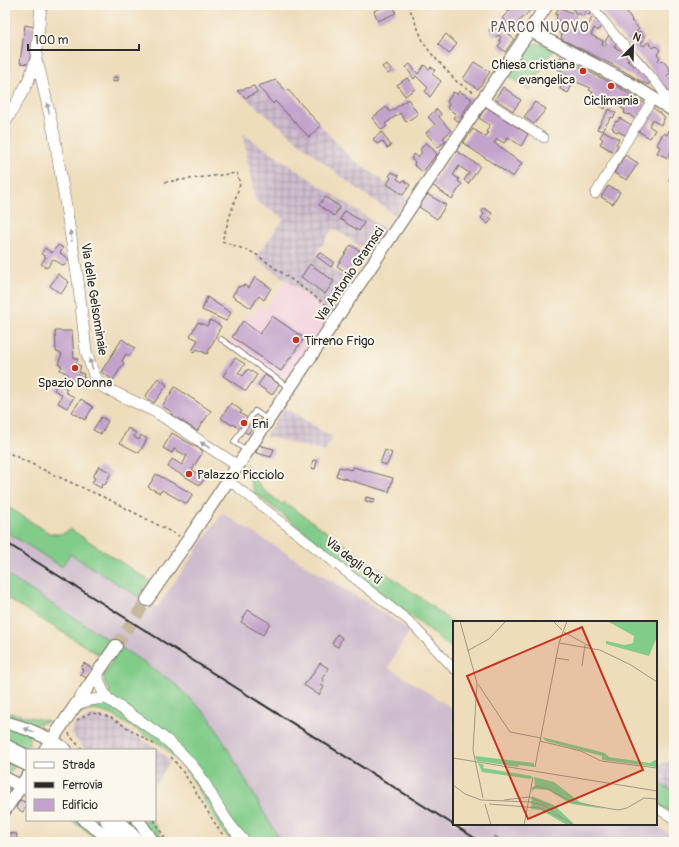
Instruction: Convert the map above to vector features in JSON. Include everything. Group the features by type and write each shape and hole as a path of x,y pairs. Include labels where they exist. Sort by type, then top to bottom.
{"main road":[{"name":"Via Antonio Gramsci","path":"147,600 547,5"},
{"path":"529,30 674,110"},
{"path":"49,745 116,646"},
{"path":"5,722 27,729 49,745 63,749"},
{"path":"5,745 23,758"},
{"path":"5,754 23,758"},
{"path":"5,778 25,784 5,810"},
{"path":"85,821 112,842"},
{"path":"107,821 128,842"},
{"path":"120,821 139,842"},
{"path":"139,821 153,842"}],"street":[{"path":"5,124 28,82 36,60 41,5"},
{"path":"591,5 615,36 656,82 674,110"},
{"name":"Via delle Gelsominaie","path":"36,60 54,134 78,280 86,351 94,375 103,387 156,412 238,466"},
{"path":"595,194 653,98"},
{"path":"483,99 544,138"},
{"name":"Via degli Orti","path":"228,480 409,621 453,668"},
{"path":"98,672 98,681 108,699 167,739 178,750 201,776 222,814 245,842"},
{"path":"93,700 87,688 101,686"},
{"path":"75,705 99,698 108,699"},
{"path":"657,809 674,819"}],"lane":[{"path":"221,339 290,388"},
{"path":"247,451 234,442 255,411 269,420"}],"path":[{"path":"408,5 424,43 430,52 457,82 483,99"},
{"path":"165,182 237,173 240,184 222,241 254,253 339,314"},
{"path":"5,451 110,500 188,540"},
{"path":"81,749 70,736 63,723 74,721 90,713 110,717 161,748"},
{"path":"166,753 172,758 187,777 218,829 228,842"},
{"path":"155,821 167,842"}],"shaded area":[{"path":"278,80 351,158 408,199 396,216 340,176 237,91"},
{"path":"243,134 386,230 372,254 333,228 315,256 352,283 334,314 255,258 284,219 255,200"},
{"path":"286,280 334,314 286,381 229,341 249,312 253,315 260,305 266,308"},
{"path":"284,407 332,437 325,452 265,436"},
{"path":"222,513 410,630 388,667 453,708 453,825 656,825 674,837 674,842 281,842 210,718 174,683 121,647 5,574 5,531 62,567 70,554 157,608"},
{"path":"91,716 99,716 109,719 159,750 170,761 156,783 156,749 85,749 71,734 73,725"},
{"path":"674,761 674,792 657,782 657,765"}],"green space":[{"path":"532,43 555,48 529,90 506,75 524,46"},
{"path":"246,464 261,488 283,505 284,502 424,600 453,623 453,649 255,493 244,467"},
{"path":"5,505 49,533 61,534 70,529 150,581 139,597 70,554 62,567 5,531"},
{"path":"5,574 109,640 103,650 98,654 5,597"},
{"path":"121,647 174,683 210,718 281,842 232,842 221,829 193,780 163,746 112,715 100,711 89,710 74,717 80,708 104,702 110,691 105,684 104,675"},
{"path":"5,712 49,721 34,725 27,749 5,740"},
{"path":"5,761 16,766 5,777"},
{"path":"657,782 674,792 674,814 657,804"},
{"path":"72,821 153,821 165,842 100,842"}],"building":[{"path":"388,5 393,5 396,13 378,21 374,11"},
{"path":"508,5 516,5 520,9 523,5 536,5 512,28 502,18 511,9"},
{"path":"567,5 587,5 592,12 589,15 585,12 583,16"},
{"path":"597,5 613,5 616,9 620,6 625,11 626,10 632,20 631,21 639,29 636,32 638,33 640,31 645,39 640,43 644,46 648,42 653,48 656,46 660,50 657,54 660,58 658,60 660,62 662,60 670,69 669,71 671,72 667,76 674,84 674,98 647,64 616,30"},
{"path":"559,7 577,15 572,24 578,27 579,25 587,29 592,17 597,20 601,25 598,31 594,28 591,35 603,41 602,44 605,46 607,43 605,42 609,35 616,43 614,47 620,50 622,49 627,54 626,57 629,59 627,61 634,66 635,64 651,81 648,85 613,65 561,39 562,32 559,33 560,26 558,27 559,20 556,21 557,14 555,15"},
{"path":"25,25 34,27 29,64 20,63"},
{"path":"493,28 496,30 498,28 501,31 503,29 514,39 505,52 498,46 501,42 499,40 501,38 499,35 495,37 489,30"},
{"path":"446,34 457,44 449,54 438,44"},
{"path":"560,57 617,86 646,104 636,120 629,114 624,113 625,110 621,108 623,106 619,106 609,98 605,109 596,104 597,101 590,97 593,92 589,90 591,88 574,81 568,93 560,89 561,85 564,87 567,81 565,79 567,74 555,67"},
{"path":"474,62 490,72 478,89 463,79"},
{"path":"386,64 392,71 388,74 382,67"},
{"path":"410,64 418,74 424,65 429,69 431,67 435,70 432,74 441,81 430,97 425,91 428,88 416,76 414,79 406,67"},
{"path":"113,77 118,77 118,81 113,82"},
{"path":"407,78 415,89 405,96 397,85"},
{"path":"276,80 286,91 288,90 321,126 309,137 275,101 273,104 258,86"},
{"path":"254,86 257,92 246,98 237,91"},
{"path":"503,87 521,100 513,111 495,99"},
{"path":"459,91 472,99 461,117 463,119 461,123 453,118 456,114 447,108 449,104 447,102 453,92 457,94"},
{"path":"408,99 418,114 406,122 400,113 385,124 387,126 382,130 372,118 386,107 390,112"},
{"path":"535,102 546,109 534,124 524,117"},
{"path":"486,107 528,134 521,146 508,137 504,143 497,139 494,143 522,163 513,177 463,143 473,129 486,137 488,133 486,132 490,125 479,118"},
{"path":"652,107 665,117 661,125 652,120 649,126 655,130 650,138 638,131"},
{"path":"437,109 441,114 439,117 451,131 443,138 446,141 438,147 426,133 435,125 428,117"},
{"path":"609,109 616,113 613,118 611,117 602,131 597,129"},
{"path":"620,118 633,126 627,136 613,130 614,129 612,128 616,121 617,122"},
{"path":"669,130 674,132 674,150 672,149 668,158 657,153 660,147 657,145 663,133 667,135"},
{"path":"604,131 619,139 616,144 618,145 614,152 600,144 603,139 600,137"},
{"path":"382,132 391,146 387,148 382,141 377,144 373,139"},
{"path":"426,142 437,154 423,172 414,165 415,162 411,159 414,154 418,157 422,152 420,150"},
{"path":"455,150 480,166 468,184 464,180 469,173 459,166 453,175 459,179 458,181 462,184 452,199 432,185"},
{"path":"625,155 638,163 627,180 614,173"},
{"path":"392,172 399,176 397,179 402,182 404,180 410,185 403,195 387,184 391,178 389,176"},
{"path":"671,174 674,175 674,183 669,181"},
{"path":"608,186 620,192 613,204 601,197"},
{"path":"427,194 446,205 437,219 419,207"},
{"path":"325,197 340,207 334,216 319,205"},
{"path":"484,208 492,213 489,217 492,219 488,224 481,218 484,214 482,212"},
{"path":"345,211 364,223 359,231 340,219"},
{"path":"58,245 63,248 60,253 69,259 64,266 53,259 47,268 41,264 46,257 41,254 45,248 52,253"},
{"path":"351,245 363,253 349,274 337,266"},
{"path":"320,252 334,262 331,267 316,256"},
{"path":"310,264 334,281 325,294 301,277"},
{"path":"58,274 69,282 61,294 50,286"},
{"path":"255,277 271,288 264,300 259,296 251,308 232,296 238,287 245,285 249,288"},
{"path":"207,297 231,313 226,321 202,310"},
{"path":"272,316 304,338 281,371 232,337 243,321 260,334"},
{"path":"210,320 221,326 207,354 197,349 195,352 192,351 198,340 190,336 198,322 207,326"},
{"path":"55,331 72,331 74,358 78,359 76,364 81,366 79,372 84,374 83,377 86,379 85,381 88,381 88,386 84,388 75,381 66,377 68,374 60,370 62,366 58,364 62,354 56,351"},
{"path":"122,339 135,348 129,356 126,354 122,361 124,363 113,380 101,372"},
{"path":"235,358 245,364 238,373 243,376 248,369 257,375 246,391 223,376"},
{"path":"265,375 279,384 272,395 258,385"},
{"path":"158,378 167,385 154,403 145,397"},
{"path":"58,383 67,389 65,392 74,397 67,408 58,403 62,395 54,390"},
{"path":"175,387 211,411 197,431 171,414 172,412 162,406"},
{"path":"81,399 93,407 85,420 72,412"},
{"path":"231,403 242,411 240,413 255,423 248,434 221,418"},
{"path":"101,417 108,421 101,434 93,430"},
{"path":"128,428 136,433 134,437 139,440 141,435 147,439 139,453 120,443"},
{"path":"172,433 203,451 192,470 205,478 200,485 168,467 172,459 182,465 187,456 174,449 172,453 163,448"},
{"path":"258,445 274,449 271,457 256,453"},
{"path":"385,450 392,453 387,465 380,463"},
{"path":"313,460 317,461 315,469 311,468"},
{"path":"99,466 111,473 105,485 102,484 101,488 92,483 95,478 93,477"},
{"path":"339,467 352,470 353,467 393,478 389,492 336,476"},
{"path":"156,474 193,494 187,504 162,490 160,493 148,487"},
{"path":"366,497 375,499 373,503 365,501"},
{"path":"248,610 270,623 263,635 241,622"},
{"path":"337,634 342,638 338,647 332,644"},
{"path":"84,663 93,669 86,678 80,674 83,670 81,668"},
{"path":"320,663 328,668 322,679 324,680 321,685 324,687 319,695 304,685"},
{"path":"5,787 10,790 5,798"},
{"path":"20,800 26,803 26,807 23,812 16,808"},
{"path":"5,833 17,834 16,842 5,842"},
{"path":"495,836 504,842 491,842"}],"tunnel":[{"path":"116,646 147,600"}],"railway":[{"path":"5,542 453,824"},
{"path":"454,825 481,842"}],"place":[{"name":"Chiesa cristiana evangelica","path":"583,71"},
{"name":"Ciclimania","path":"611,86"},
{"name":"Tirreno Frigo","path":"296,340"},
{"name":"Spazio Donna","path":"75,368"},
{"name":"Eni","path":"244,423"},
{"name":"Palazzo Picciolo","path":"189,474"}],"district":[{"name":"PARCO NUOVO","path":"540,27"}]}
